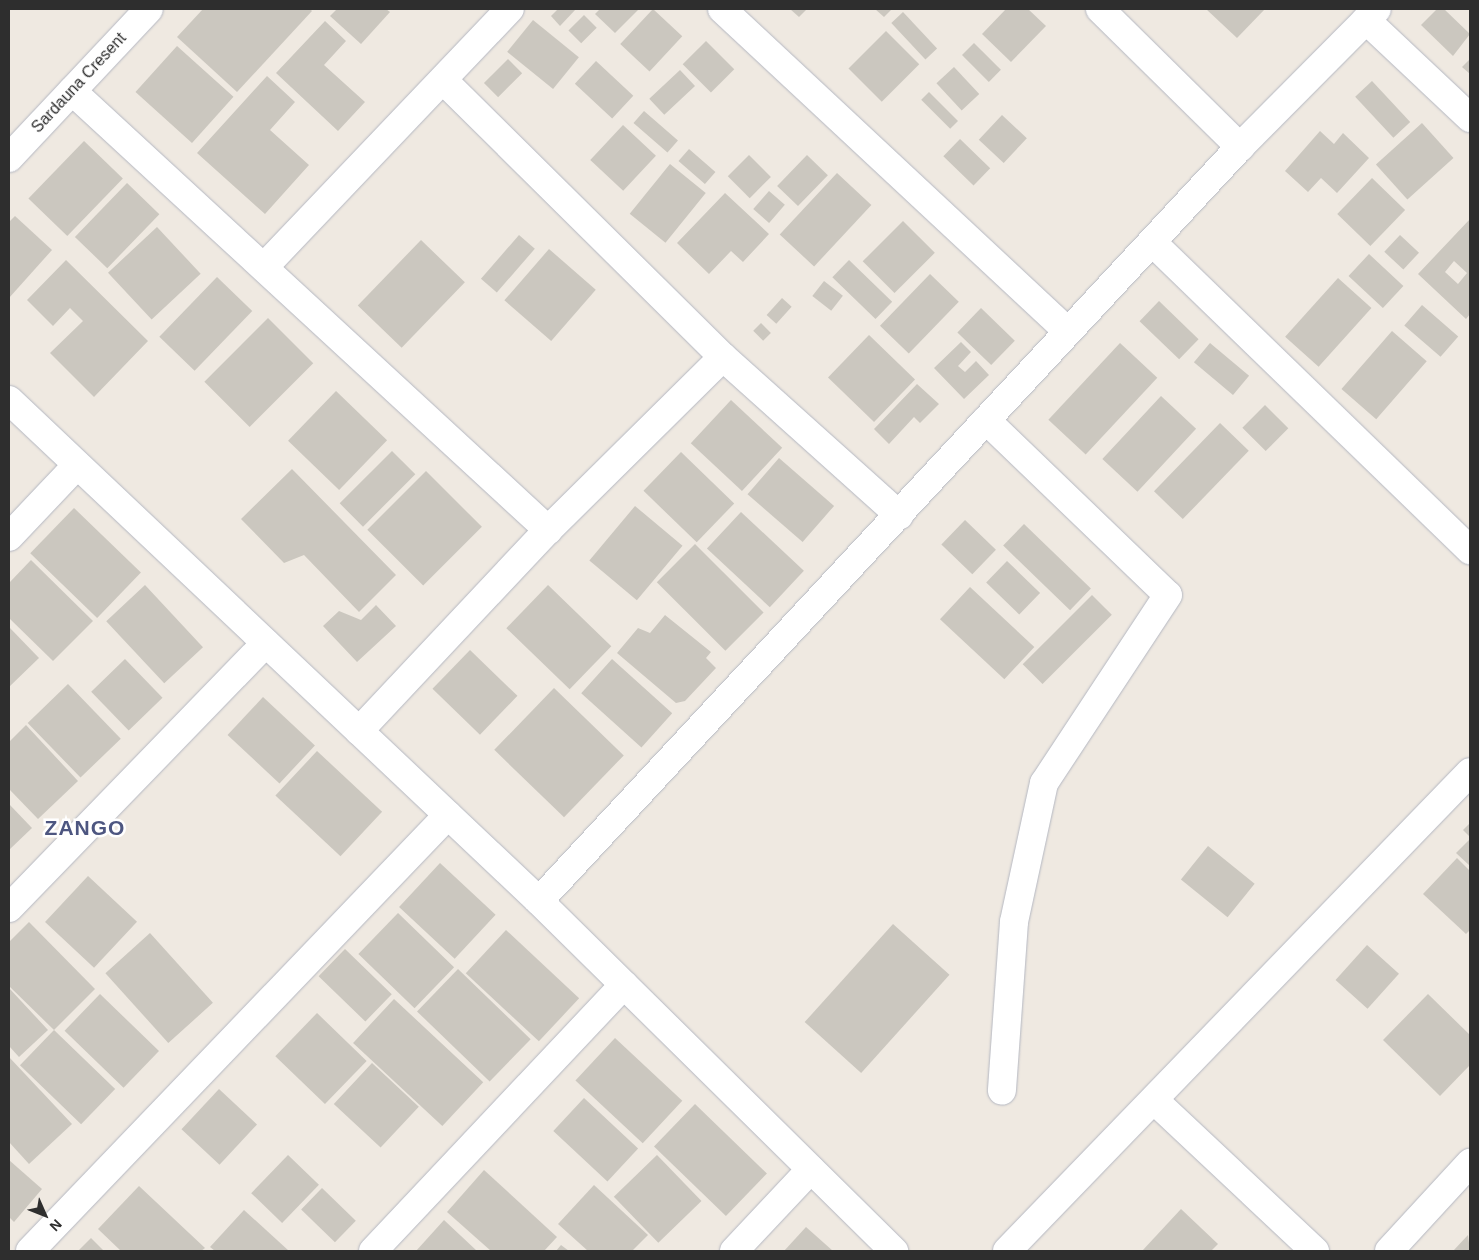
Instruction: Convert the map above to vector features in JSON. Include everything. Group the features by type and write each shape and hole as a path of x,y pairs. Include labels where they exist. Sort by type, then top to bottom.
{"street":[{"name":"Sardauna Cresent","path":"9,158 149,9"},
{"path":"265,266 444,81 510,9"},
{"path":"722,9 1068,332"},
{"path":"1100,9 1240,147"},
{"path":"539,901 1240,147 1371,14 1470,118"},
{"path":"444,81 723,357 899,514"},
{"path":"72,91 265,266 548,530"},
{"path":"1152,242 1470,550"},
{"path":"358,731 548,530 723,357"},
{"path":"9,400 539,901 894,1251"},
{"path":"986,420 1168,595 1044,783 1014,922 1002,1092"},
{"path":"9,537 77,465"},
{"path":"9,908 266,642"},
{"path":"1006,1251 1470,772"},
{"path":"30,1251 448,816"},
{"path":"373,1251 624,985"},
{"path":"1154,1100 1315,1251"},
{"path":"1389,1251 1470,1164"},
{"path":"734,1251 811,1169"}],"building":[{"path":"203,9 310,9 312,11 237,92 177,37"},
{"path":"337,9 386,9 390,12 361,44 330,16"},
{"path":"558,9 576,9 560,26 551,16"},
{"path":"600,9 639,9 615,33 595,14"},
{"path":"653,9 682,36 650,71 620,44"},
{"path":"790,9 807,9 799,17"},
{"path":"875,9 892,9 884,17"},
{"path":"1006,9 1028,9 1046,26 1011,62 982,34"},
{"path":"1206,9 1265,9 1237,38"},
{"path":"1437,9 1444,9 1470,34 1453,56 1421,25"},
{"path":"903,12 937,49 925,59 891,23"},
{"path":"584,15 597,28 581,43 568,31"},
{"path":"533,20 579,57 553,89 507,52"},
{"path":"325,21 346,41 324,65 365,102 338,131 276,73"},
{"path":"886,31 919,64 882,102 849,68"},
{"path":"706,41 734,69 711,93 683,64"},
{"path":"974,43 1001,70 989,82 962,55"},
{"path":"177,46 233,97 192,143 136,92"},
{"path":"508,59 522,73 498,97 484,83"},
{"path":"1470,59 1470,74 1462,67"},
{"path":"596,61 633,96 612,118 575,84"},
{"path":"954,67 979,94 962,110 936,83"},
{"path":"680,70 695,86 664,115 649,99"},
{"path":"267,76 295,102 270,130 309,165 265,214 197,153"},
{"path":"1372,81 1410,122 1393,138 1355,97"},
{"path":"929,92 958,121 950,129 921,100"},
{"path":"644,111 678,141 667,153 634,123"},
{"path":"1002,115 1027,138 1004,163 979,140"},
{"path":"1422,123 1453,158 1407,199 1376,164"},
{"path":"623,125 656,156 623,191 590,160"},
{"path":"1320,131 1334,144 1343,133 1369,158 1337,193 1321,178 1308,192 1285,171"},
{"path":"960,139 990,168 974,185 943,156"},
{"path":"84,141 123,179 67,236 28,199"},
{"path":"689,149 715,172 705,184 679,161"},
{"path":"749,155 771,177 750,198 728,176"},
{"path":"807,155 828,175 798,206 777,186"},
{"path":"670,164 706,193 665,243 630,214"},
{"path":"837,173 871,205 814,266 780,234"},
{"path":"1372,178 1405,210 1370,246 1337,214"},
{"path":"127,183 159,214 107,268 75,237"},
{"path":"769,191 785,205 769,223 753,209"},
{"path":"725,193 769,234 743,262 731,251 709,274 677,243"},
{"path":"15,216 52,250 9,298 9,222"},
{"path":"1470,219 1470,314 1466,319 1418,274","holes":["1454,261 1467,273 1458,284 1445,272"]},
{"path":"903,221 935,253 895,293 863,261"},
{"path":"157,227 201,274 152,320 108,273"},
{"path":"519,235 535,249 497,293 481,279"},
{"path":"1400,235 1419,253 1403,270 1384,252"},
{"path":"421,240 465,282 402,348 358,305"},
{"path":"549,249 596,290 551,341 504,300"},
{"path":"1369,254 1403,286 1383,308 1349,276"},
{"path":"66,260 148,341 94,397 50,353 83,321 70,308 53,326 27,300"},
{"path":"849,260 892,302 875,319 832,277"},
{"path":"930,274 959,302 909,354 880,326"},
{"path":"217,277 252,311 195,371 159,337"},
{"path":"1338,278 1371,308 1319,367 1285,337"},
{"path":"824,281 843,296 831,311 812,296"},
{"path":"782,298 792,307 776,324 767,315"},
{"path":"1159,301 1199,339 1179,359 1140,321"},
{"path":"1422,305 1458,336 1441,357 1404,325"},
{"path":"981,308 1015,341 991,365 957,332"},
{"path":"268,318 313,363 250,427 204,382"},
{"path":"761,323 771,333 763,341 753,331"},
{"path":"1392,331 1427,361 1376,419 1341,389"},
{"path":"869,335 915,379 874,422 828,377"},
{"path":"961,342 971,352 958,366 965,372 976,361 989,375 964,399 934,368"},
{"path":"1120,343 1157,378 1086,455 1048,420"},
{"path":"1210,343 1249,376 1233,395 1194,362"},
{"path":"917,384 939,404 920,423 914,417 889,444 874,429"},
{"path":"336,391 387,440 339,490 288,441"},
{"path":"1161,396 1196,429 1137,492 1102,459"},
{"path":"731,400 782,448 742,491 691,443"},
{"path":"1265,405 1288,428 1266,451 1242,428"},
{"path":"1220,423 1249,451 1183,519 1154,491"},
{"path":"392,451 415,474 363,527 340,503"},
{"path":"681,452 734,503 697,542 643,491"},
{"path":"779,458 834,506 803,542 748,494"},
{"path":"292,469 396,575 359,612 304,555 284,563 241,519"},
{"path":"426,471 482,527 423,586 367,530"},
{"path":"635,506 682,546 637,600 589,560"},
{"path":"74,508 141,573 97,618 30,553"},
{"path":"741,512 804,571 770,607 707,549"},
{"path":"965,520 996,550 972,574 941,544"},
{"path":"1024,524 1091,589 1070,610 1003,546"},
{"path":"695,544 764,613 725,651 657,582"},
{"path":"31,560 93,621 53,661 9,618 9,583"},
{"path":"1007,561 1040,593 1019,615 986,583"},
{"path":"145,585 203,647 164,683 106,621"},
{"path":"548,585 611,646 570,689 506,628"},
{"path":"970,587 1034,647 1004,679 940,619"},
{"path":"1092,595 1112,615 1043,684 1023,664"},
{"path":"376,605 396,626 357,662 323,626 339,611 361,620"},
{"path":"665,615 711,652 706,658 716,668 685,701 676,703 617,653 638,628 650,633"},
{"path":"9,627 39,658 9,687"},
{"path":"470,650 517,696 480,735 432,689"},
{"path":"125,659 163,698 129,730 91,692"},
{"path":"612,659 672,713 641,747 581,693"},
{"path":"68,684 121,739 81,778 28,723"},
{"path":"554,688 624,755 564,817 494,750"},
{"path":"263,697 315,745 279,783 228,735"},
{"path":"26,725 78,781 38,819 9,789 9,742"},
{"path":"317,751 382,812 340,856 275,796"},
{"path":"9,804 32,828 9,850"},
{"path":"1470,823 1470,837 1463,830"},
{"path":"1470,839 1470,866 1456,853"},
{"path":"1208,846 1255,884 1228,917 1181,879"},
{"path":"1457,858 1470,871 1470,930 1466,934 1423,894"},
{"path":"440,863 496,915 455,959 399,907"},
{"path":"88,876 137,922 94,968 45,922"},
{"path":"398,913 454,967 415,1008 358,954"},
{"path":"29,922 95,989 54,1030 9,986 9,942"},
{"path":"893,924 949,975 861,1073 805,1022"},
{"path":"506,930 579,998 539,1041 466,973"},
{"path":"150,933 213,1003 168,1043 105,973"},
{"path":"1367,945 1399,974 1368,1009 1336,980"},
{"path":"345,949 392,994 365,1021 319,976"},
{"path":"458,969 531,1039 490,1082 417,1011"},
{"path":"9,988 48,1030 19,1057 9,1046"},
{"path":"100,994 159,1051 124,1088 65,1031"},
{"path":"1428,994 1470,1035 1470,1065 1440,1096 1383,1040"},
{"path":"394,999 483,1082 442,1126 353,1043"},
{"path":"317,1013 367,1061 325,1104 275,1056"},
{"path":"54,1030 115,1089 81,1124 20,1065"},
{"path":"615,1038 682,1101 643,1143 575,1080"},
{"path":"9,1057 72,1124 29,1164 9,1142"},
{"path":"372,1063 419,1107 381,1148 334,1104"},
{"path":"219,1089 257,1124 220,1165 181,1129"},
{"path":"584,1098 638,1148 607,1181 553,1131"},
{"path":"695,1104 767,1173 726,1216 654,1146"},
{"path":"288,1155 319,1185 282,1223 251,1193"},
{"path":"657,1155 701,1201 658,1243 614,1197"},
{"path":"9,1160 42,1189 14,1222 9,1217"},
{"path":"484,1170 557,1237 544,1251 491,1251 447,1212"},
{"path":"594,1185 648,1235 632,1251 588,1251 558,1224"},
{"path":"139,1186 205,1248 201,1251 121,1251 98,1229"},
{"path":"322,1188 356,1221 335,1242 301,1210"},
{"path":"1181,1209 1218,1244 1211,1251 1142,1251"},
{"path":"244,1210 289,1251 215,1251 210,1247"},
{"path":"444,1220 477,1251 416,1251"},
{"path":"806,1227 833,1251 784,1251"},
{"path":"1468,1235 1470,1251 1453,1251"},
{"path":"91,1238 104,1251 78,1251"},
{"path":"561,1245 569,1251 556,1251"}],"district":[{"name":"ZANGO","path":"85,828"}]}
